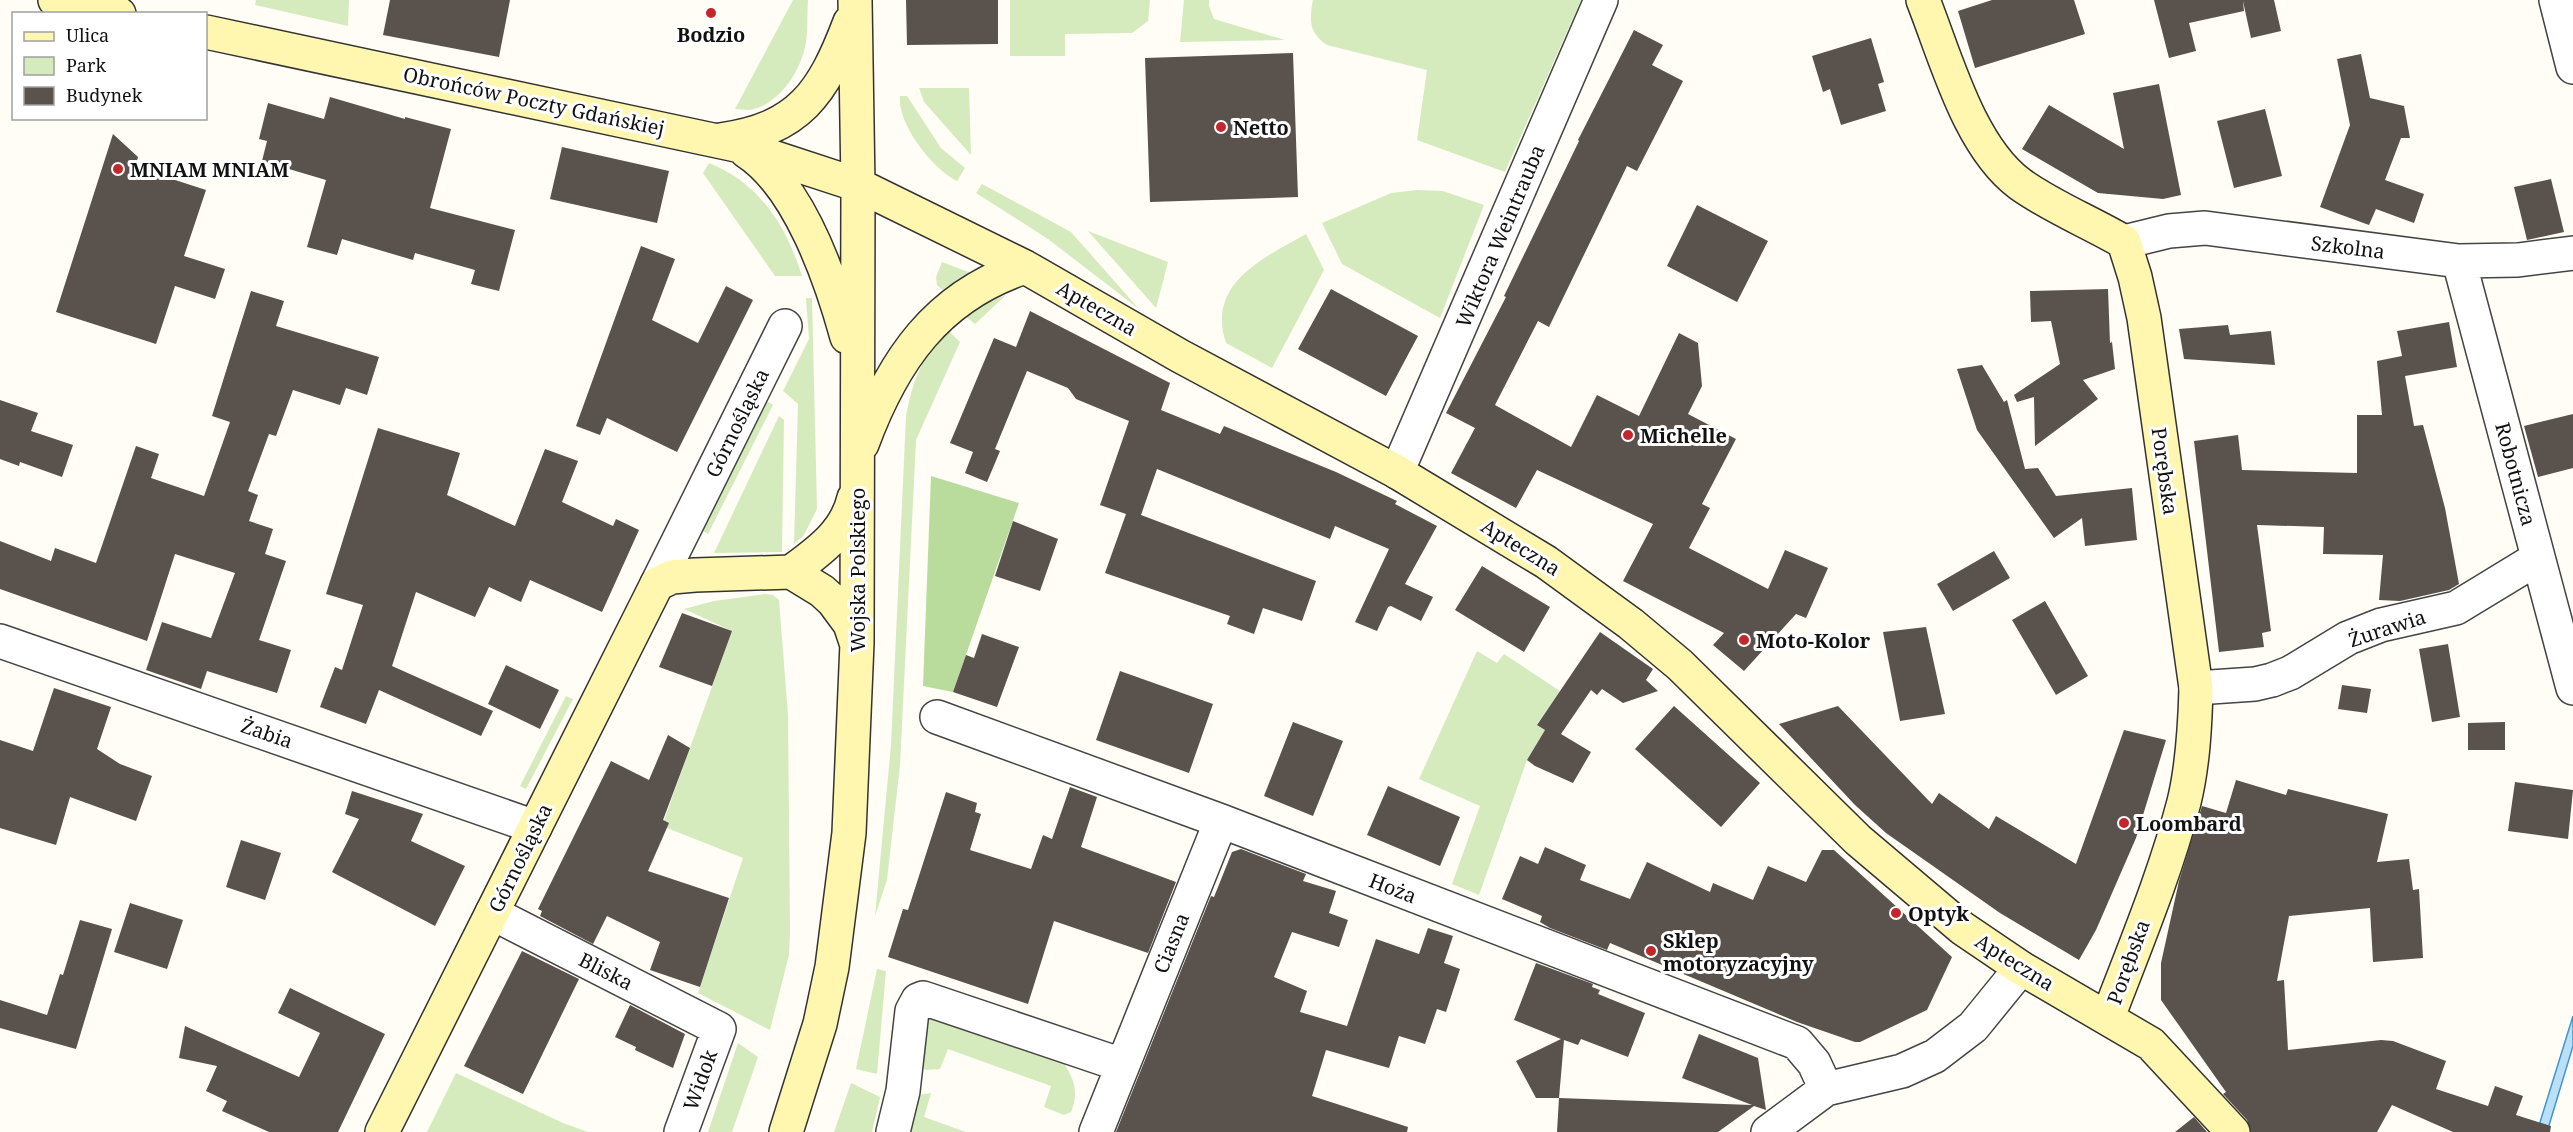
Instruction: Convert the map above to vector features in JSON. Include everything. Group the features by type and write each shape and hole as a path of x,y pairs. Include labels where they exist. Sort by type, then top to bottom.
{"street":[{"path":"55,0 110,12"},
{"name":"Wiktora Weintrauba","path":"1397,472 1601,0"},
{"path":"1923,0 1968,113 1984,145 2003,170 2042,199 2091,222 2124,242"},
{"path":"2556,0 2573,67"},
{"path":"727,143 759,133 782,122 810,99 831,68 855,3"},
{"name":"Wojska Polskiego","path":"786,1132 820,1024 840,911 849,833 857,643 858,185 855,3"},
{"name":"Obrońców Poczty Gdańskiej","path":"207,32 727,143 858,185"},
{"path":"727,143 751,155 771,174 793,204 808,232 838,303 856,372"},
{"name":"Apteczna","path":"858,185 1025,267 1180,356 1397,472 1546,562 1631,624 1680,665 1858,840 1978,941 2151,1044 2233,1132"},
{"name":"Szkolna","path":"2124,242 2169,231 2205,228 2459,261 2518,260 2573,252"},
{"name":"Porębska","path":"2108,1017 2137,940 2184,800 2195,729 2196,688 2144,318 2124,242"},
{"name":"Robotnicza","path":"2459,261 2573,687"},
{"path":"791,572 830,540 843,526 853,503 857,471 867,429 892,379 918,339 932,322 961,297 984,283 1025,267"},
{"name":"Górnośląska","path":"382,1132 784,326"},
{"name":"Żurawia","path":"2196,688 2255,684 2272,680 2290,673 2348,638 2381,625 2456,608 2538,558"},
{"path":"657,584 672,577 791,572 822,591 833,601 850,624 857,643"},
{"name":"Żabia","path":"0,640 534,827"},
{"name":"Hoża","path":"937,717 1221,821 1797,1043 1814,1063 1826,1089"},
{"name":"Ciasna","path":"1096,1132 1221,821"},
{"name":"Bliska","path":"492,913 719,1029"},
{"path":"1768,1132 1826,1089 1902,1071 1935,1056 1973,1028 2021,968"},
{"path":"897,988 1122,1065"},
{"path":"893,1132 903,1091 912,1011 918,1000 927,999"},
{"name":"Widok","path":"681,1132 719,1029"}],"green space":[{"path":"256,0 349,0 348,26 255,5"},
{"path":"793,0 808,0 806,42 795,73 781,92 764,105 752,110 735,109"},
{"path":"1010,0 1150,0 1148,21 1132,33 1065,34 1065,56 1010,56"},
{"path":"1184,0 1209,0 1214,19 1285,40 1180,42"},
{"path":"1313,0 1581,0 1505,172 1417,140 1427,70 1327,45 1317,36 1312,26"},
{"path":"919,88 969,88 971,155 924,102"},
{"path":"900,96 907,96 941,148 965,168 957,181 938,167 918,144 904,119"},
{"path":"709,163 742,182 768,208 788,240 802,276 775,276 703,173"},
{"path":"982,184 1071,232 1139,309 1048,239 976,193"},
{"path":"1417,190 1443,191 1484,205 1440,318 1342,264 1322,223 1391,193"},
{"path":"1088,231 1168,262 1156,308"},
{"path":"1306,234 1324,270 1272,368 1226,343 1222,322 1224,304 1231,289 1242,275 1257,263"},
{"path":"942,262 979,276 947,294 937,285 936,277"},
{"path":"1006,295 975,324 965,316 977,306"},
{"path":"806,298 812,298 817,509 804,535 794,544 798,404 783,391 809,339"},
{"path":"949,331 960,342 916,440 900,765 887,880 875,916 891,745 906,416 915,380 925,360"},
{"path":"767,401 773,405 708,534 703,531"},
{"path":"779,416 784,420 782,552 714,553"},
{"path":"931,476 1019,503 953,692 923,686"},
{"path":"765,594 773,595 779,600 788,715 789,955 770,1030 698,993 743,858 662,826 732,631 684,609 714,601"},
{"path":"1477,651 1497,663 1504,654 1560,691 1537,724 1545,730 1527,760 1479,895 1452,884 1480,806 1419,779"},
{"path":"566,696 573,699 526,789 520,786"},
{"path":"877,969 886,971 877,1074 856,1069"},
{"path":"934,1015 1061,1059 1074,1084 1075,1097 1071,1112 1064,1115 1044,1107 1051,1086 948,1049 940,1069 926,1070 917,1063 920,1024"},
{"path":"738,1043 758,1057 732,1132 708,1132"},
{"path":"456,1073 563,1123 588,1132 427,1132"},
{"path":"851,1083 880,1097 872,1132 834,1132"},
{"path":"931,1093 924,1117 966,1132 909,1132 919,1095"}],"water":[{"path":"2573,1016 2573,1046 2547,1132 2537,1132"}],"building":[{"path":"390,0 510,0 499,57 383,35"},
{"path":"906,0 998,0 998,44 907,45"},
{"path":"1992,0 2074,0 2085,34 1975,68 1958,11"},
{"path":"2154,0 2274,0 2281,31 2251,38 2243,1 2244,11 2189,23 2196,51 2169,58"},
{"path":"1634,30 1663,45 1652,65 1683,81 1637,171 1627,166 1549,327 1538,321 1495,405 1571,447 1597,395 1639,416 1679,333 1698,343 1702,386 1688,414 1736,439 1702,504 1710,508 1689,548 1768,589 1785,550 1828,568 1806,618 1796,614 1744,671 1713,645 1724,633 1623,581 1653,524 1537,470 1516,508 1451,473 1475,428 1446,413 1506,297 1504,296 1578,140"},
{"path":"1871,38 1884,82 1878,84 1886,111 1841,125 1830,89 1823,92 1812,56"},
{"name":"Netto","path":"1293,53 1298,197 1150,202 1145,58"},
{"path":"2361,54 2370,98 2404,106 2410,138 2401,138 2385,180 2424,194 2414,223 2376,209 2369,225 2320,207 2350,125 2337,59"},
{"path":"2159,84 2181,195 2163,199 2098,193 2022,149 2049,105 2124,149 2113,93"},
{"path":"330,97 405,119 405,117 451,129 430,208 515,230 499,291 471,284 475,270 415,253 413,260 342,239 337,255 307,247 326,180 262,161 267,141 259,139 268,103 324,119"},
{"path":"2265,109 2282,176 2234,188 2217,121"},
{"path":"113,134 138,157 135,167 206,190 184,256 225,269 215,299 175,286 156,344 56,312"},
{"path":"562,147 669,171 657,223 550,199"},
{"path":"2551,179 2564,232 2527,240 2514,187"},
{"path":"1697,205 1768,241 1737,302 1667,266"},
{"path":"641,246 675,259 652,320 698,343 726,286 753,300 677,452 607,418 600,435 576,426"},
{"path":"1331,289 1418,336 1386,396 1298,349"},
{"path":"2108,289 2110,343 2112,342 2115,369 2083,380 2098,399 2035,446 2034,397 2017,402 2014,395 2060,364 2051,321 2031,322 2030,291"},
{"path":"251,291 284,301 276,326 379,357 367,395 346,388 340,405 293,390 276,436 269,434 248,491 258,495 249,521 273,529 265,554 286,561 259,640 291,650 277,693 207,671 201,689 146,670 162,622 211,638 235,573 175,554 147,641 0,589 0,541 51,561 55,548 96,563 136,446 159,454 151,478 204,496 230,422 212,416"},
{"path":"1030,311 1170,383 1161,410 1220,434 1224,426 1336,472 1397,501 1395,504 1437,526 1405,584 1433,597 1421,621 1391,606 1388,607 1377,631 1355,622 1389,549 1335,526 1330,539 1157,469 1141,515 1316,581 1302,621 1263,608 1254,634 1227,624 1230,616 1105,573 1126,514 1100,505 1129,421 1076,399 1068,388 1027,371 995,449 1000,451 987,482 965,473 973,452 950,443 994,338 1016,347"},
{"path":"2449,322 2457,367 2405,376 2414,426 2423,425 2445,508 2459,584 2449,590 2400,601 2379,600 2383,555 2323,554 2324,527 2257,525 2271,631 2262,633 2264,647 2219,652 2194,441 2238,435 2242,470 2357,473 2357,415 2382,415 2377,361 2402,356 2397,331"},
{"path":"2228,325 2230,335 2271,331 2275,365 2184,359 2179,329"},
{"path":"1982,365 2004,402 2007,400 2025,469 2038,468 2056,496 2132,488 2137,540 2085,546 2082,518 2054,538 1977,430 1957,369"},
{"path":"0,400 38,413 31,431 73,445 62,477 20,462 19,466 0,459"},
{"path":"2573,414 2573,468 2538,477 2524,426"},
{"path":"378,428 460,453 447,495 515,526 545,449 578,461 562,502 613,526 616,519 639,530 602,612 530,580 521,602 489,587 475,617 416,592 392,666 493,711 481,736 379,690 366,724 320,707 335,667 342,670 363,605 326,594"},
{"path":"1013,521 1058,539 1040,591 995,576"},
{"path":"1994,551 2010,578 1953,611 1937,584"},
{"path":"1482,566 1550,607 1524,652 1455,610"},
{"path":"2045,601 2088,676 2056,695 2012,620"},
{"path":"682,613 732,631 712,686 659,667"},
{"path":"1926,627 1945,714 1900,721 1883,632"},
{"path":"1600,632 1653,669 1646,680 1658,691 1623,703 1602,689 1597,695 1591,690 1561,734 1591,752 1573,783 1527,760 1545,730 1537,725"},
{"path":"982,634 1019,647 997,707 953,692 966,655 974,658"},
{"path":"2448,644 2460,717 2432,722 2419,649"},
{"path":"506,665 559,690 540,729 488,704"},
{"path":"1120,671 1213,704 1189,773 1096,740"},
{"path":"2342,685 2371,689 2367,713 2338,709"},
{"path":"54,688 111,707 97,749 120,764 152,776 136,821 70,797 56,845 0,828 0,740 33,751"},
{"path":"1674,706 1760,783 1721,827 1635,749"},
{"path":"1838,706 1932,804 1939,793 1989,829 1996,816 2076,864 2124,730 2166,740 2136,838 2096,930 2079,960 2000,913 1886,833 1855,805 1779,724"},
{"path":"1293,722 1343,741 1313,816 1264,796"},
{"path":"2505,722 2505,750 2468,750 2468,723"},
{"path":"668,735 690,748 663,820 669,823 648,871 729,898 700,987 650,970 660,942 607,916 593,944 540,916 542,911 538,909 611,761 649,780"},
{"path":"2236,780 2286,795 2288,789 2388,814 2377,862 2409,859 2413,890 2419,889 2423,958 2373,962 2370,908 2289,916 2277,981 2284,980 2288,1050 2381,1040 2393,1041 2446,1061 2436,1089 2488,1106 2495,1086 2523,1096 2516,1115 2551,1126 2550,1132 2453,1132 2392,1105 2377,1132 2251,1132 2247,1120 2223,1094 2226,1092 2161,1000 2161,963 2179,881 2202,806 2226,813"},
{"path":"2515,782 2573,790 2568,839 2508,831"},
{"path":"1388,786 1460,817 1440,866 1367,835"},
{"path":"1070,787 1097,797 1081,847 1176,882 1148,953 1054,921 1028,1004 888,957 903,909 908,910 946,792 977,803 975,812 981,814 970,850 1031,869 1043,835 1052,839"},
{"path":"352,791 423,814 411,841 465,866 435,926 332,872 359,819 345,814"},
{"path":"241,840 281,853 265,900 226,887"},
{"path":"1545,847 1586,865 1580,880 1630,899 1647,862 1710,892 1713,883 1753,900 1768,866 1806,882 1822,850 1834,850 1952,957 1927,1010 1860,1042 1855,1042 1797,1022 1610,943 1607,950 1550,928 1540,922 1542,916 1502,899 1520,856 1538,864"},
{"path":"1241,849 1306,874 1303,881 1336,891 1329,913 1348,920 1339,947 1292,932 1274,977 1307,991 1300,1012 1347,1026 1376,939 1419,954 1428,928 1453,936 1444,963 1460,969 1446,1012 1437,1009 1425,1044 1399,1036 1389,1068 1326,1050 1312,1096 1408,1127 1407,1132 1116,1132 1211,896 1214,897 1232,852"},
{"path":"130,903 183,920 167,969 114,952"},
{"path":"80,920 112,929 76,1049 0,1028 0,1000 47,1015 60,974 63,975"},
{"path":"522,951 579,979 523,1094 464,1066"},
{"path":"1536,963 1593,984 1592,987 1600,990 1598,994 1645,1013 1628,1057 1581,1039 1578,1045 1564,1040 1559,1098 1536,1098 1516,1061 1561,1039 1514,1020"},
{"path":"290,988 385,1034 338,1132 269,1132 222,1111 227,1101 206,1091 217,1066 179,1058 185,1026 299,1077 320,1033 278,1013"},
{"path":"630,1005 685,1034 673,1068 635,1050 636,1047 615,1037"},
{"path":"1699,1034 1758,1058 1766,1110 1754,1106 1718,1132 1557,1132 1559,1098 1752,1105 1682,1078"},
{"path":"2194,1117 2207,1132 2175,1132"}],"place":[{"name":"Bodzio","path":"711,13"},
{"name":"Netto","path":"1221,127"},
{"name":"MNIAM MNIAM","path":"118,169"},
{"name":"Michelle","path":"1628,435"},
{"name":"Moto-Kolor","path":"1744,640"},
{"name":"Loombard","path":"2124,823"},
{"name":"Optyk","path":"1896,913"},
{"name":"Sklep motoryzacyjny","path":"1651,951"}]}
